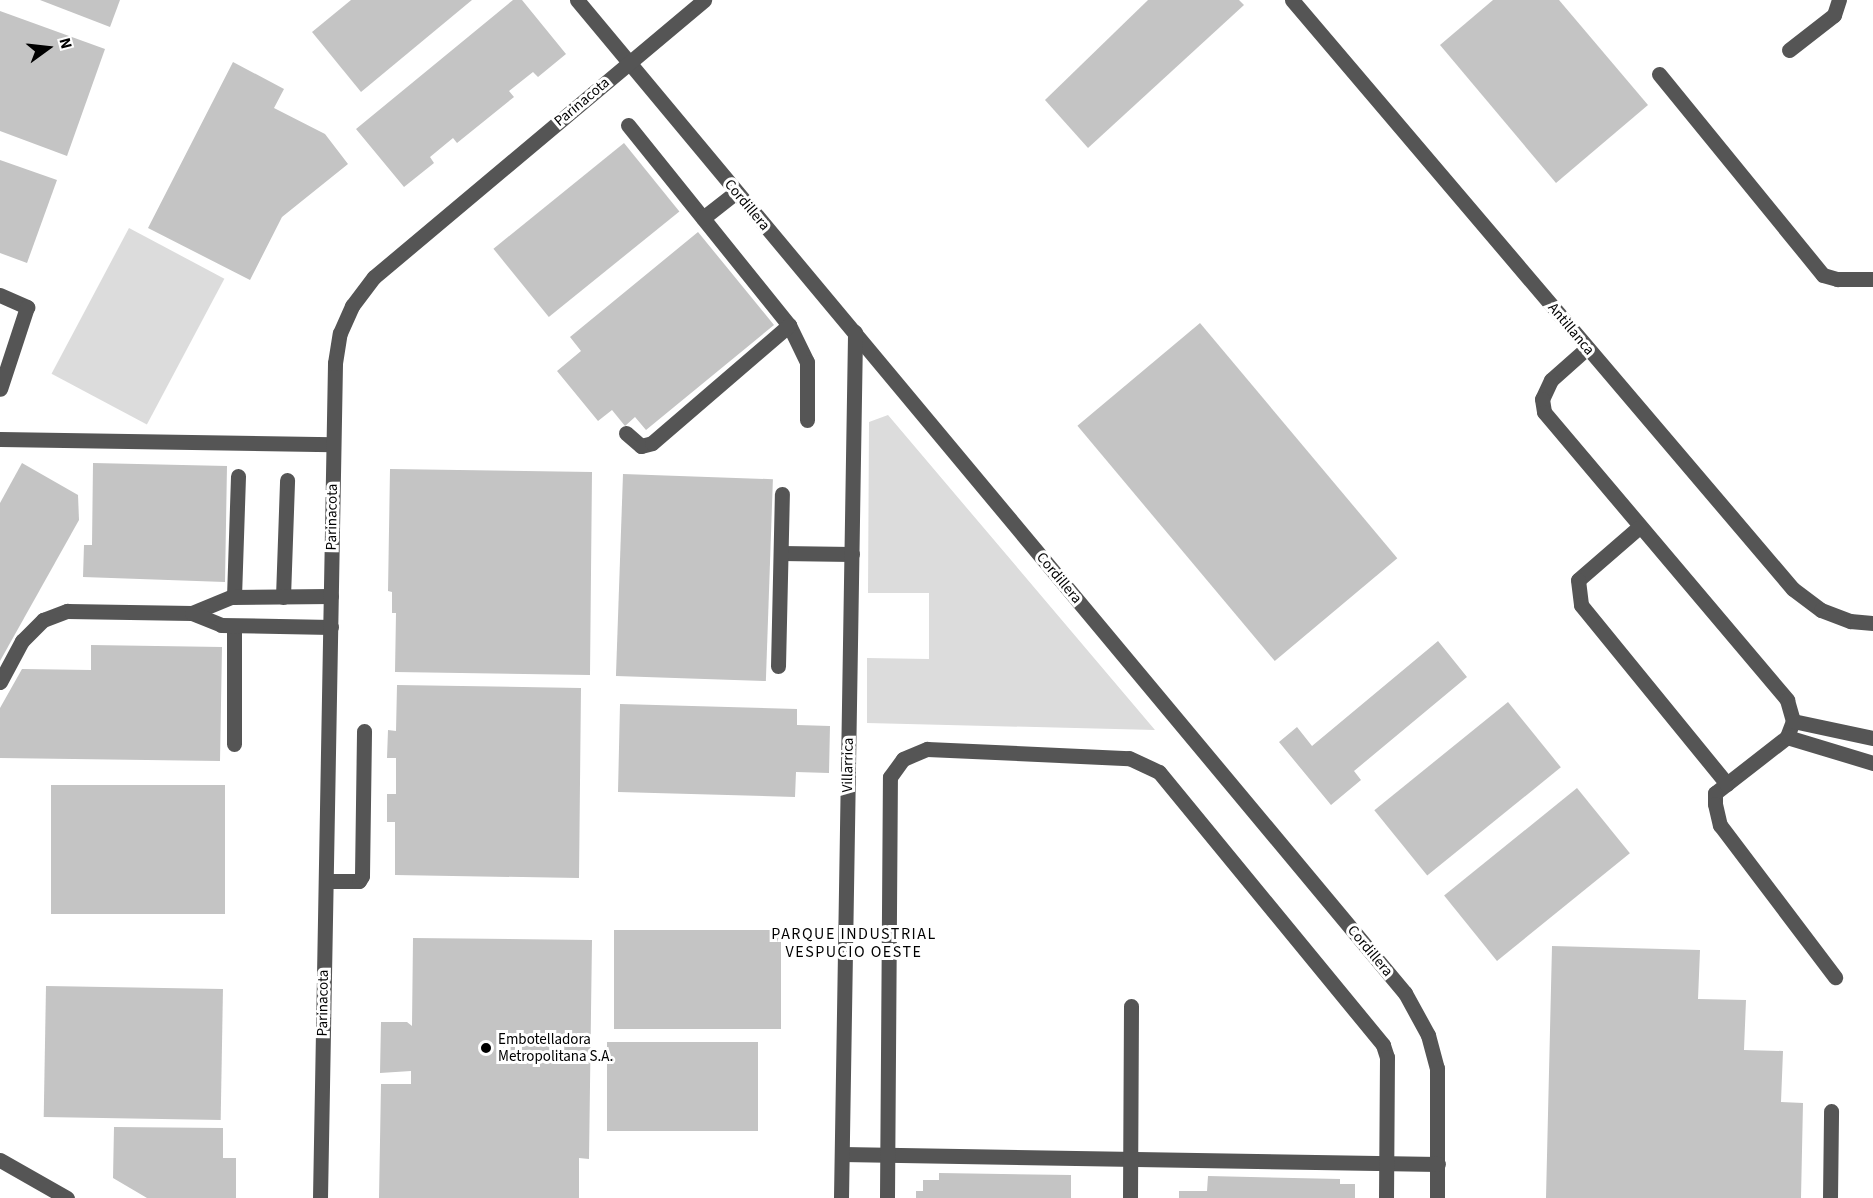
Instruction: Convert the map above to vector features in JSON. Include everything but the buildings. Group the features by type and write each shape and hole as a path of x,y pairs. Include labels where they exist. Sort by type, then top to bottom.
{"street":[{"name":"Cordillera","path":"577,0 1405,993 1428,1035 1437,1068 1437,1198"},
{"name":"Parinacota","path":"320,1198 333,444 337,348 345,319 362,291 704,0"},
{"name":"Antillanca","path":"1292,0 1793,589 1821,610 1850,621 1873,623"},
{"path":"1789,50 1834,15 1839,0"},
{"path":"1659,74 1823,275 1873,279"},
{"path":"628,125 789,326 807,362 807,420"},
{"path":"703,218 736,192"},
{"path":"0,295 27,307 27,317 0,388"},
{"path":"626,433 641,446 652,443 789,326"},
{"name":"Villarrica","path":"841,1198 855,332"},
{"path":"1587,348 1551,380 1542,399 1544,412 1638,528 1787,700 1793,721 1787,737 1715,794 1720,825 1835,977"},
{"path":"0,439 333,444"},
{"path":"234,597 238,476"},
{"path":"283,597 287,480"},
{"path":"778,666 782,494"},
{"path":"1638,528 1578,580 1581,605 1727,783"},
{"path":"781,553 852,554"},
{"path":"192,613 234,597 331,596"},
{"path":"0,682 22,641 43,620 67,611 192,613 221,625 331,627"},
{"path":"234,626 234,744"},
{"path":"1793,721 1873,738"},
{"path":"326,881 358,881 362,876 364,731"},
{"path":"1787,737 1873,763"},
{"path":"887,1198 890,777 903,759 927,749 1129,758 1159,772 1376,1033 1387,1057 1386,1198"},
{"path":"1131,1006 1131,1198"},
{"path":"1830,1198 1831,1111"},
{"path":"842,1154 1438,1164"},
{"path":"0,1160 67,1198"}],"shaded area":[{"path":"129,228 224,279 147,424 52,374"},
{"path":"888,415 1155,730 867,723 867,658 929,659 929,593 868,593 869,422"}],"place":[{"name":"Embotelladora Metropolitana S.A.","path":"486,1048"}],"district":[{"name":"PARQUE INDUSTRIAL VESPUCIO OESTE","path":"854,943"}]}
